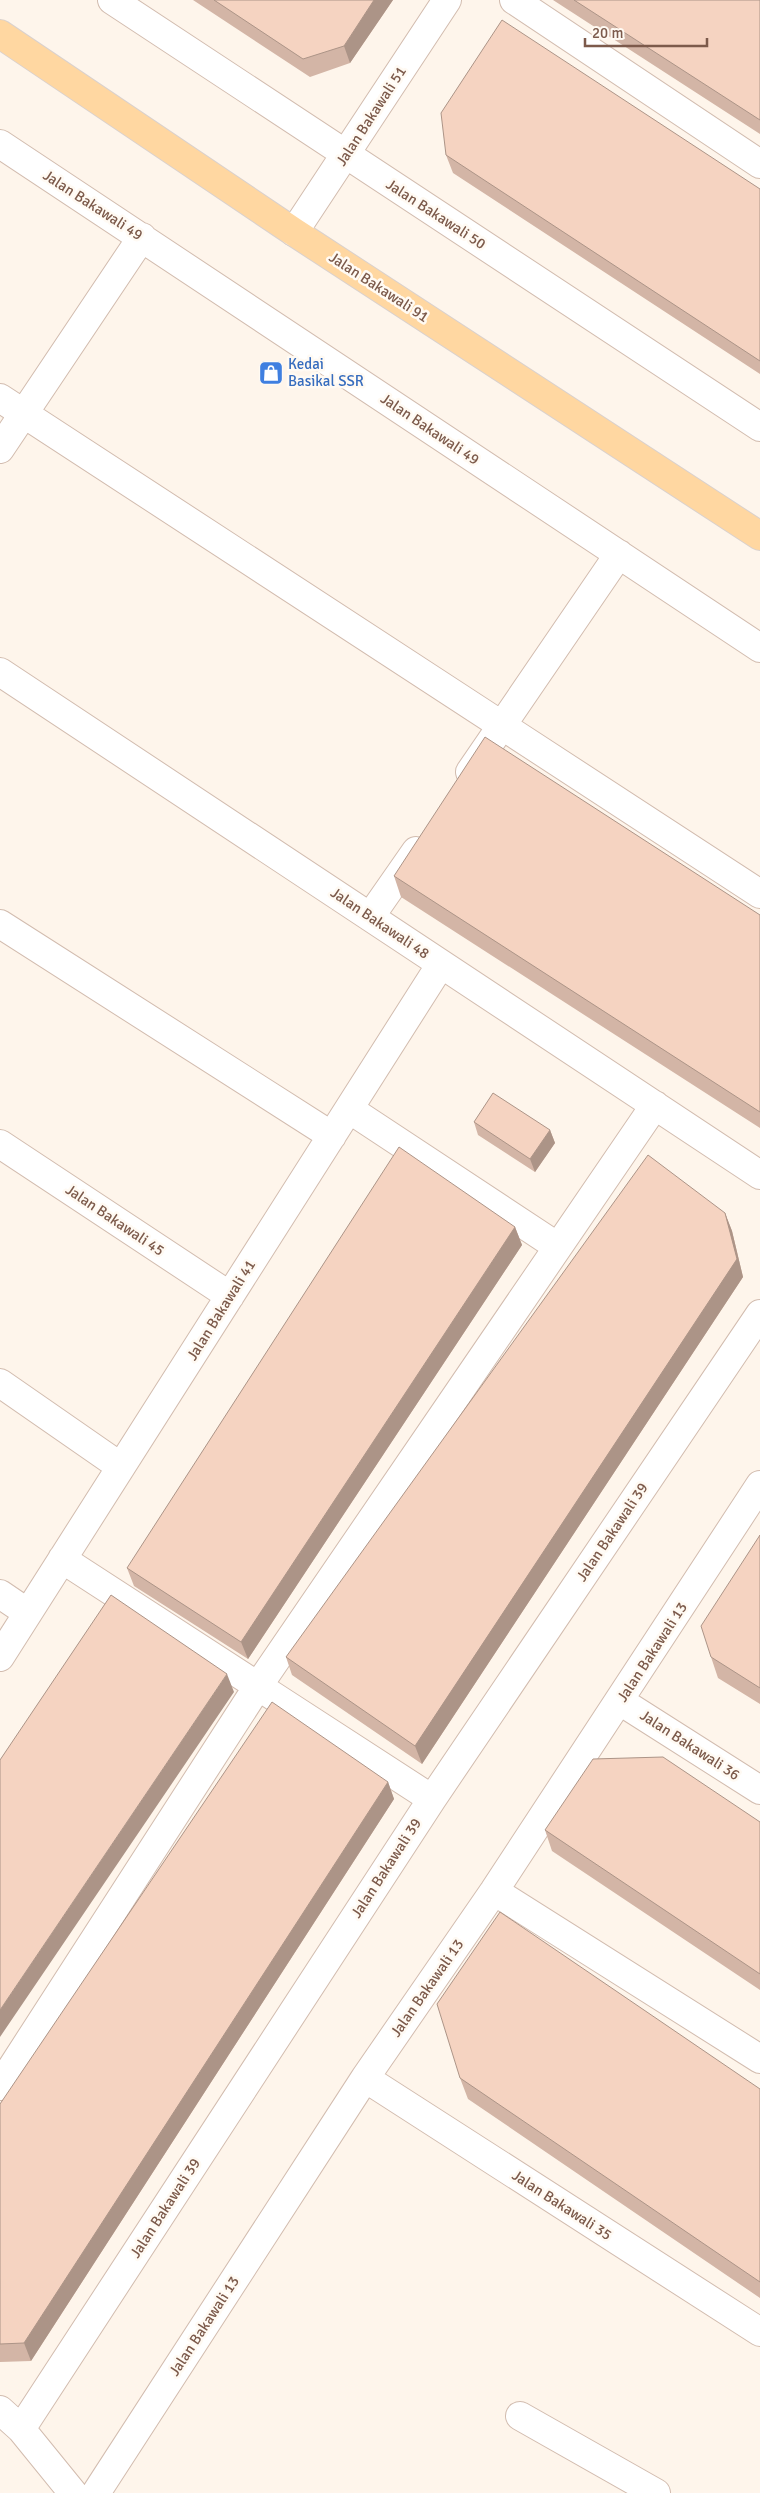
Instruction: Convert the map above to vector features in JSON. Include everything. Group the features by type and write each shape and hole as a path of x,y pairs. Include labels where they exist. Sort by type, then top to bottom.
{"main road":[{"name":"Jalan Bakawali 91","path":"0,34 294,232 760,536"}],"street":[{"name":"Jalan Bakawali 50","path":"112,0 760,427"},
{"name":"Jalan Bakawali 51","path":"294,232 448,0"},
{"path":"514,0 760,164"},
{"name":"Jalan Bakawali 49","path":"0,144 760,648"},
{"path":"0,449 142,238"},
{"path":"0,398 503,724 760,894"},
{"path":"453,796 619,554"},
{"name":"Jalan Bakawali 48","path":"0,672 760,1175"},
{"path":"370,917 431,829"},
{"path":"0,924 332,1136"},
{"name":"Jalan Bakawali 41","path":"0,1657 441,964"},
{"path":"0,2086 258,1686 655,1105"},
{"path":"349,1109 558,1247"},
{"name":"Jalan Bakawali 45","path":"0,1144 230,1296"},
{"name":"Jalan Bakawali 39","path":"21,2429 432,1799 760,1314"},
{"path":"0,1383 121,1467"},
{"name":"Jalan Bakawali 13","path":"96,2493 365,2078 494,1891 760,1485"},
{"path":"62,1559 432,1799"},
{"path":"0,1594 28,1613"},
{"name":"Jalan Bakawali 36","path":"620,1701 760,1790"},
{"path":"494,1891 760,2058"},
{"name":"Jalan Bakawali 35","path":"365,2078 760,2332"},
{"path":"0,2410 21,2429 73,2493"},
{"path":"520,2416 656,2493"}],"building":[{"path":"214,0 374,0 344,46 303,59"},
{"path":"574,0 760,0 760,120"},
{"path":"502,20 760,189 760,361 446,155 441,113"},
{"path":"485,737 760,915 760,1112 394,876"},
{"path":"493,1093 550,1130 530,1159 474,1122"},
{"path":"399,1147 515,1227 241,1642 127,1568"},
{"path":"648,1155 725,1213 737,1259 415,1746 286,1657"},
{"path":"760,1535 760,1688 711,1657 701,1626"},
{"path":"111,1595 227,1674 0,2010 0,1760"},
{"path":"272,1702 388,1782 24,2343 0,2344 0,2104"},
{"path":"663,1757 760,1822 760,1974 545,1830 593,1759"},
{"path":"500,1912 760,2089 760,2282 460,2078 437,2004"}],"place":[{"name":"Kedai Basikal SSR","path":"271,373"}]}
